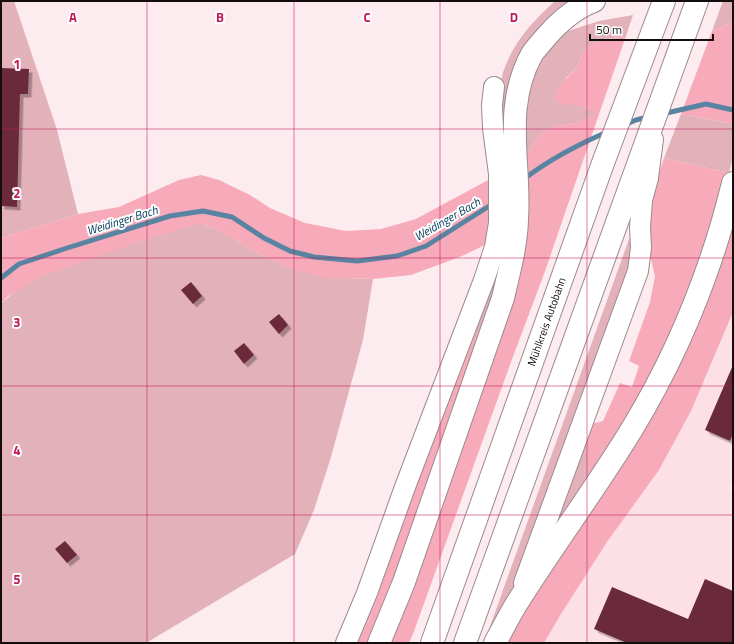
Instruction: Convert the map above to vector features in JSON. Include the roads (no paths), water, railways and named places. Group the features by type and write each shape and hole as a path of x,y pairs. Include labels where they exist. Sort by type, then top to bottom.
{"highway":[{"path":"380,643 404,582 503,298 514,251 508,222 517,187 515,109 520,83 533,53 552,30 576,10 594,1"},
{"path":"465,643 650,137 670,73 695,6"},
{"name":"Mühlkreis Autobahn","path":"432,643 603,164 661,10"},
{"path":"495,643 516,604 632,429 659,382 689,319 705,278 718,239 733,183"}],"lane":[{"path":"346,643 367,593 495,247 508,222 499,174 493,128 492,105 494,87"},
{"path":"516,604 638,271 641,248 640,227 642,200 648,178 650,137"},
{"path":"421,643 442,616"}],"waterway":[{"name":"Weidinger Bach","path":"662,114 706,104 733,110"},
{"name":"Weidinger Bach","path":"624,125 648,117"},
{"name":"Weidinger Bach","path":"524,179 564,153 607,132"},
{"name":"Weidinger Bach","path":"1,278 19,264 67,248 170,216 203,211 232,217 264,238 290,251 314,257 357,261 397,256 426,246 494,203"}]}
